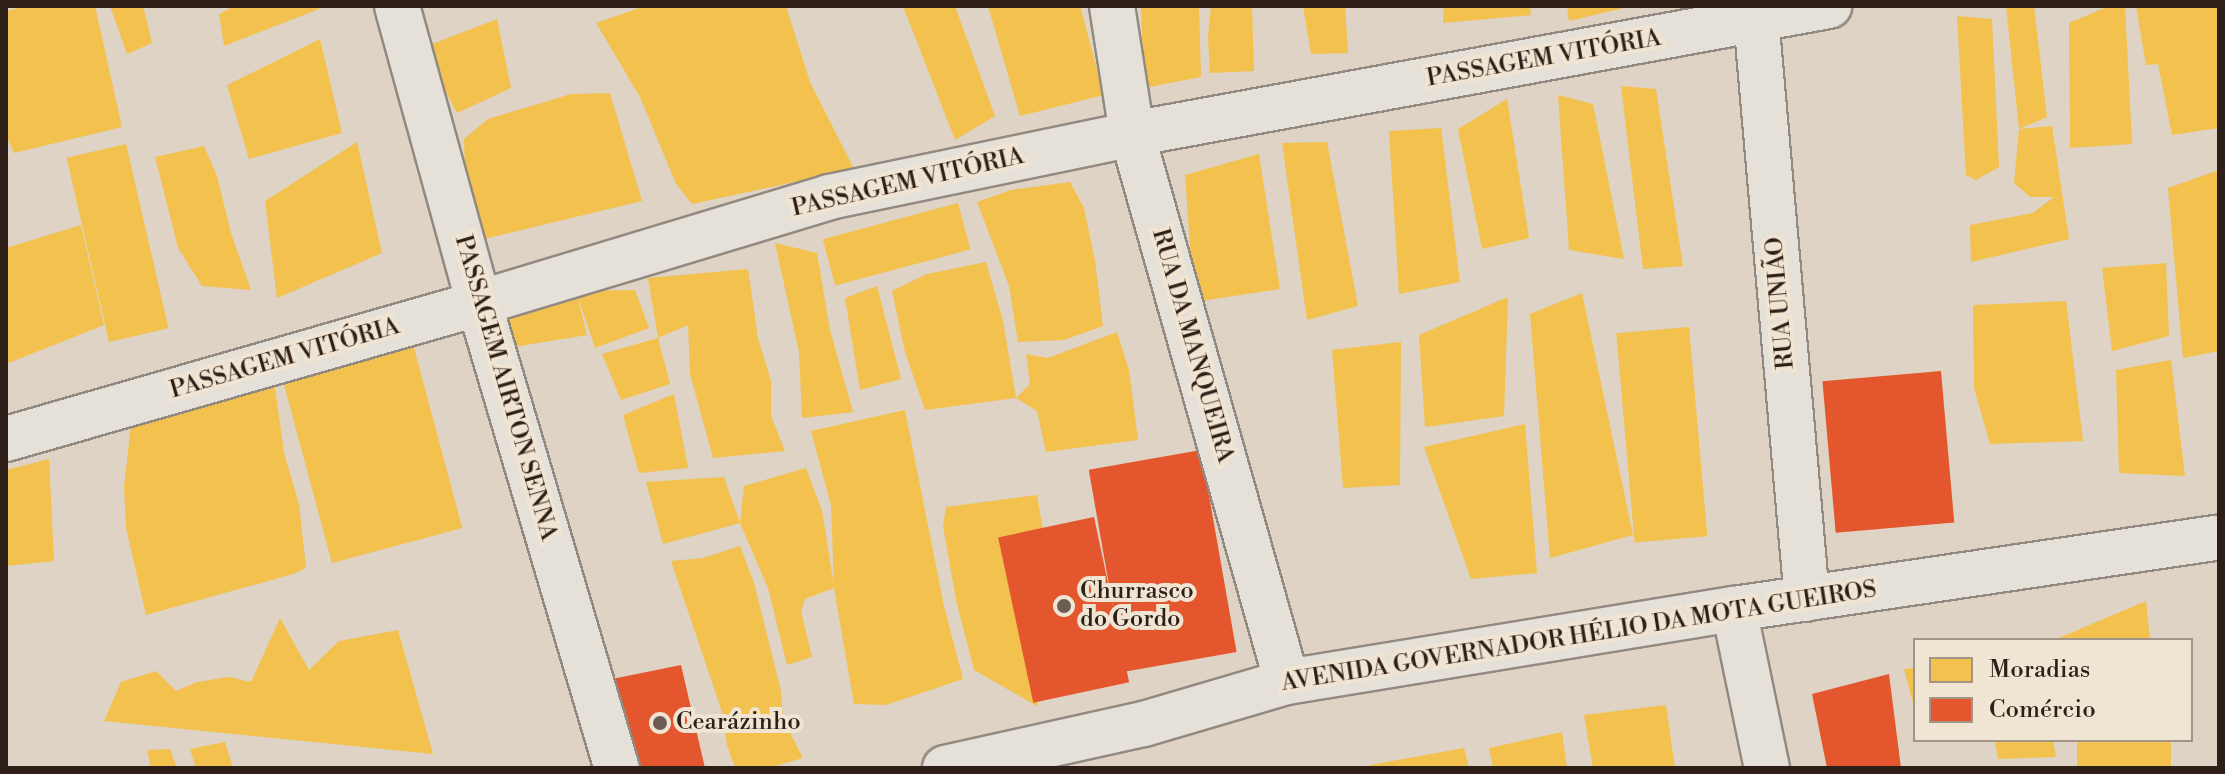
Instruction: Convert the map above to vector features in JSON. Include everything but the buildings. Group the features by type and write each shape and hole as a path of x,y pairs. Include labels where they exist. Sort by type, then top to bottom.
{"street":[{"name":"PASSAGEM AIRTON SENNA","path":"397,6 479,303 617,768"},
{"name":"RUA DA MANQUEIRA","path":"1112,6 1132,134 1287,682"},
{"name":"PASSAGEM VITÓRIA","path":"6,439 479,303 829,197 1132,134 1756,13 1829,6"},
{"name":"RUA UNIÃO","path":"1756,13 1807,599"},
{"name":"AVENIDA GOVERNADOR HÉLIO DA MOTA GUEIROS","path":"945,768 1144,724 1287,682 1734,609 2219,537"},
{"path":"1734,609 1767,768"}],"place":[{"name":"Churrasco do Gordo","path":"1064,606"},
{"name":"Cearázinho","path":"660,723"}]}
